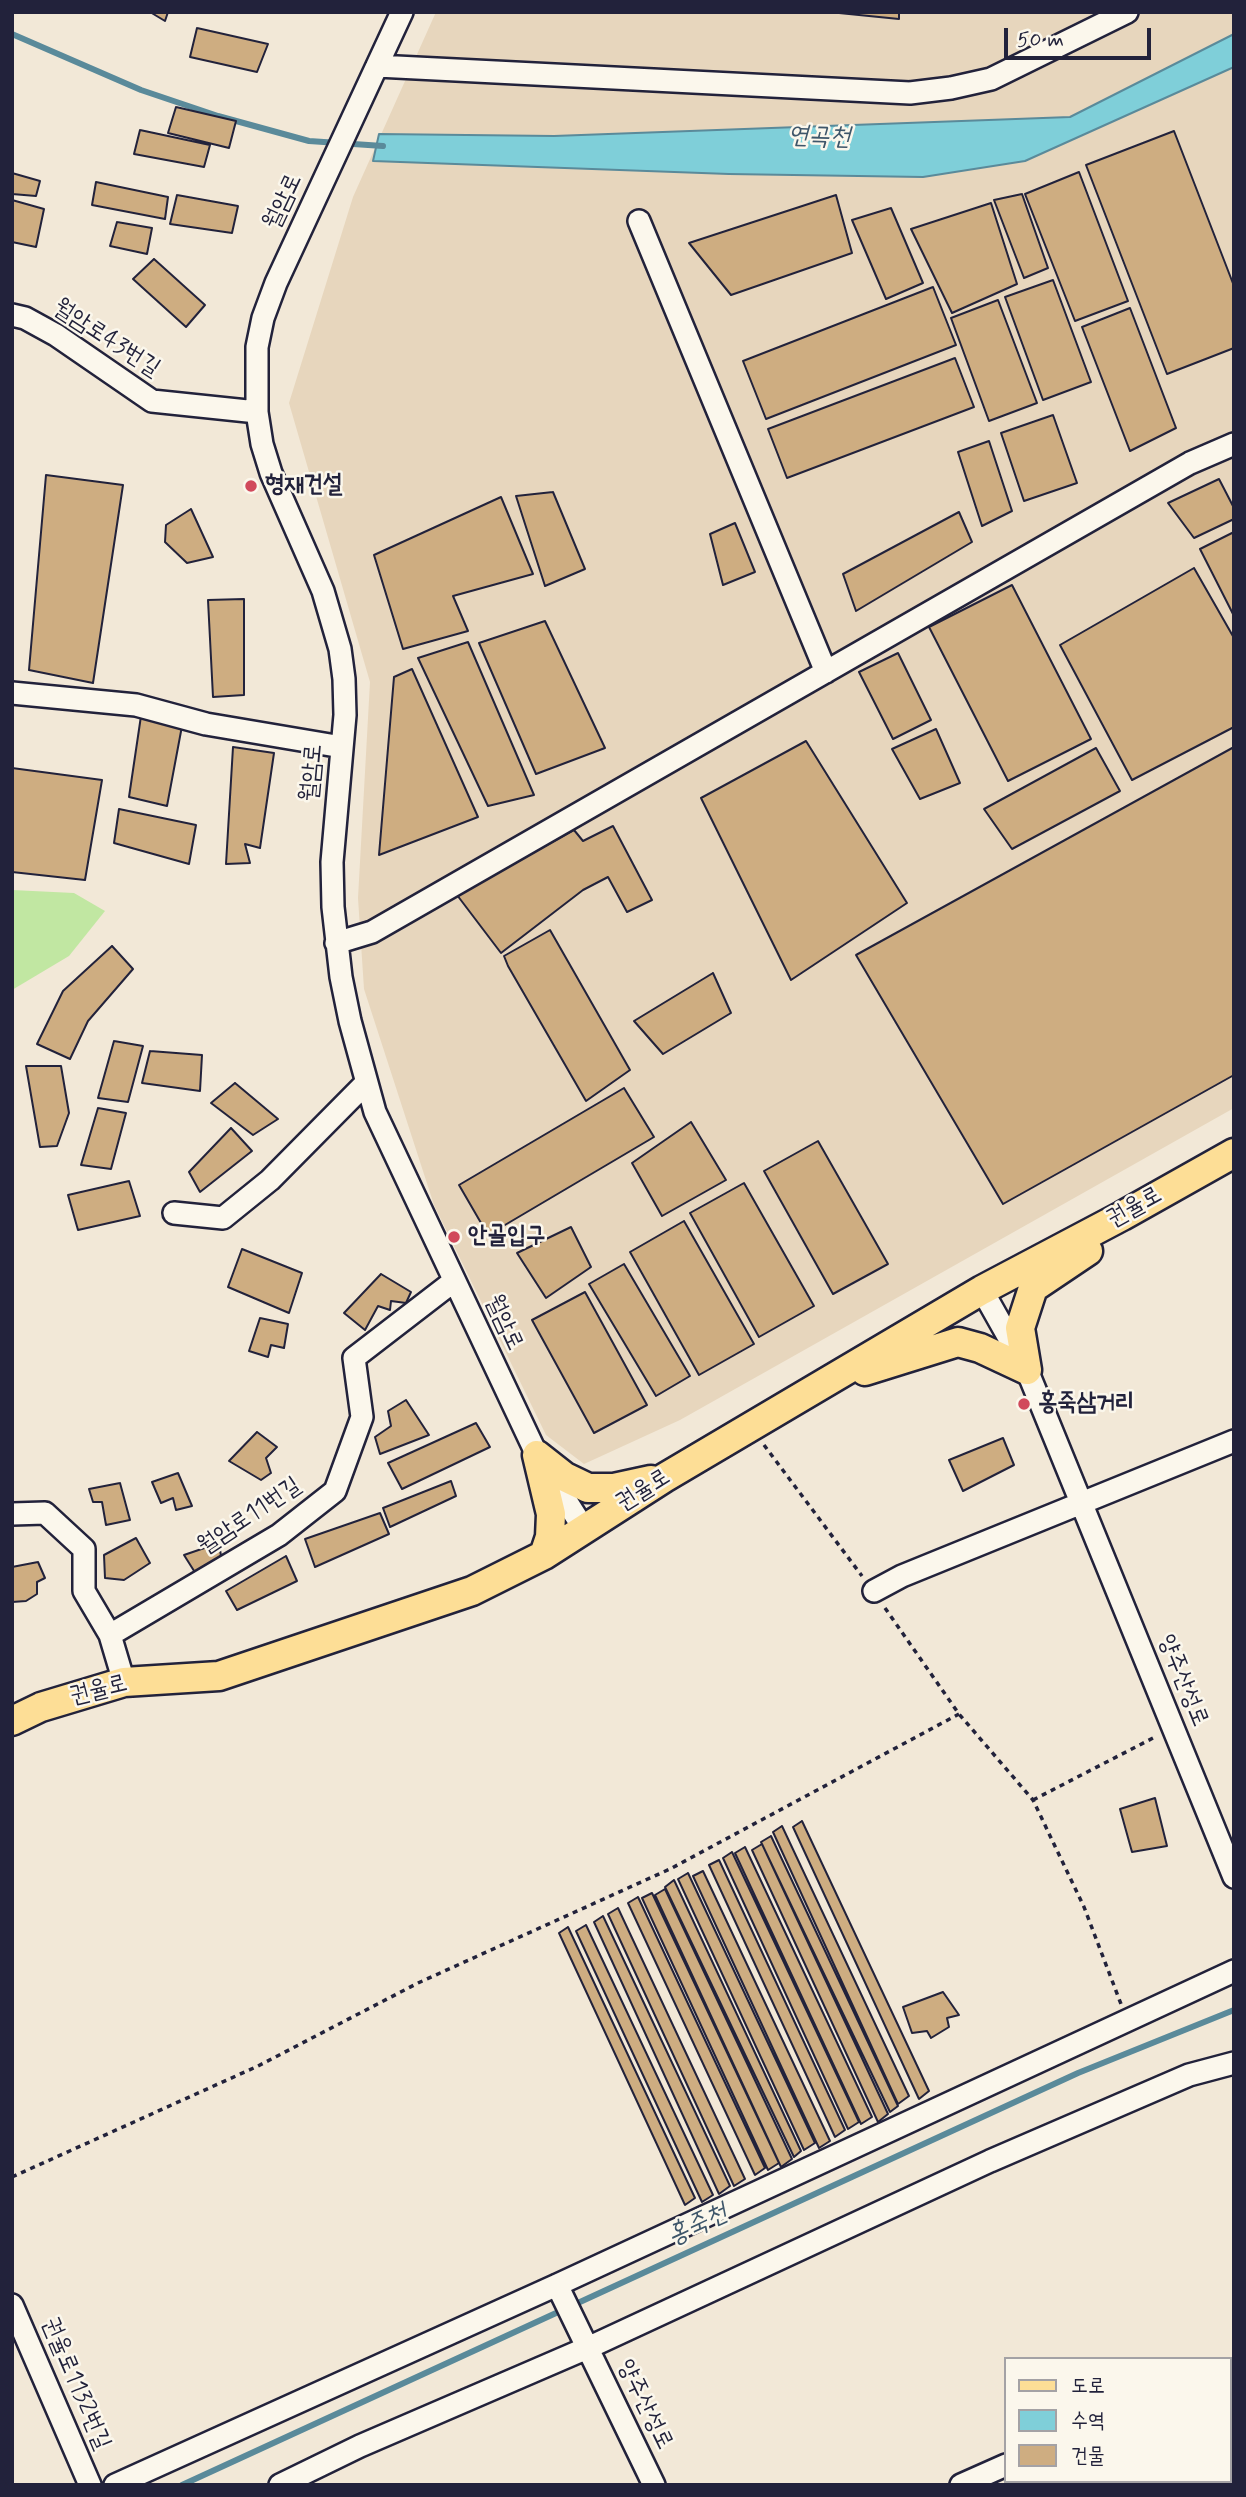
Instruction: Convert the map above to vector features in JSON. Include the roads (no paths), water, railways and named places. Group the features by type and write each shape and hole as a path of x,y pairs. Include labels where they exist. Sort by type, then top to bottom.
{"main road":[{"name":"권율로","path":"12,1721 41,1707 124,1682 219,1676 472,1591 544,1555 664,1478 982,1290 1234,1153"},
{"path":"1027,1370 1020,1328 1033,1288 1098,1245 1122,1216"},
{"path":"825,1382 958,1342 980,1348 1027,1370"},
{"path":"537,1455 565,1477 588,1488 614,1488 664,1478"},
{"path":"537,1455 551,1514 551,1537 544,1555"}],"street":[{"name":"월암로","path":"402,12 324,178 263,318 257,347 257,412 262,443 276,489 313,566 332,617 344,679 345,715 332,863 336,943 350,1021 366,1083 390,1149 537,1455 584,1530"},
{"path":"377,66 910,93 991,79 1127,12"},
{"path":"639,220 826,672"},
{"name":"월암로43번길","path":"12,315 25,318 56,335 152,401 257,412"},
{"path":"336,943 384,926 1190,463 1234,444"},
{"path":"12,693 136,705 206,724 342,747"},
{"path":"174,1213 223,1218 270,1180 366,1083"},
{"name":"월암로11번길","path":"110,1635 279,1535 335,1491 362,1417 354,1358 454,1281"},
{"name":"양주산성로","path":"982,1290 1027,1370 1234,1877"},
{"path":"874,1591 902,1576 1234,1441"},
{"path":"12,1514 45,1513 84,1549 84,1591 110,1635 124,1682"},
{"path":"115,2485 557,2285 1234,1971"},
{"path":"280,2485 360,2446 588,2347 990,2161 1189,2075 1234,2063"},
{"name":"양주산성로","path":"557,2285 654,2485"},
{"name":"권율로1132번길","path":"12,2305 90,2485"},
{"path":"961,2485 1004,2466"}],"water":[{"name":"연곡천","path":"1234,34 1234,67 1025,161 923,177 729,174 373,161 379,134 554,136 1070,117"}],"waterway":[{"path":"12,34 141,90 218,116 309,141 383,146"},
{"name":"홍죽천","path":"182,2485 1078,2073 1234,2010"}],"place":[{"name":"형재건설","path":"251,486"},
{"name":"안골입구","path":"454,1237"},
{"name":"홍죽삼거리","path":"1024,1404"}]}
